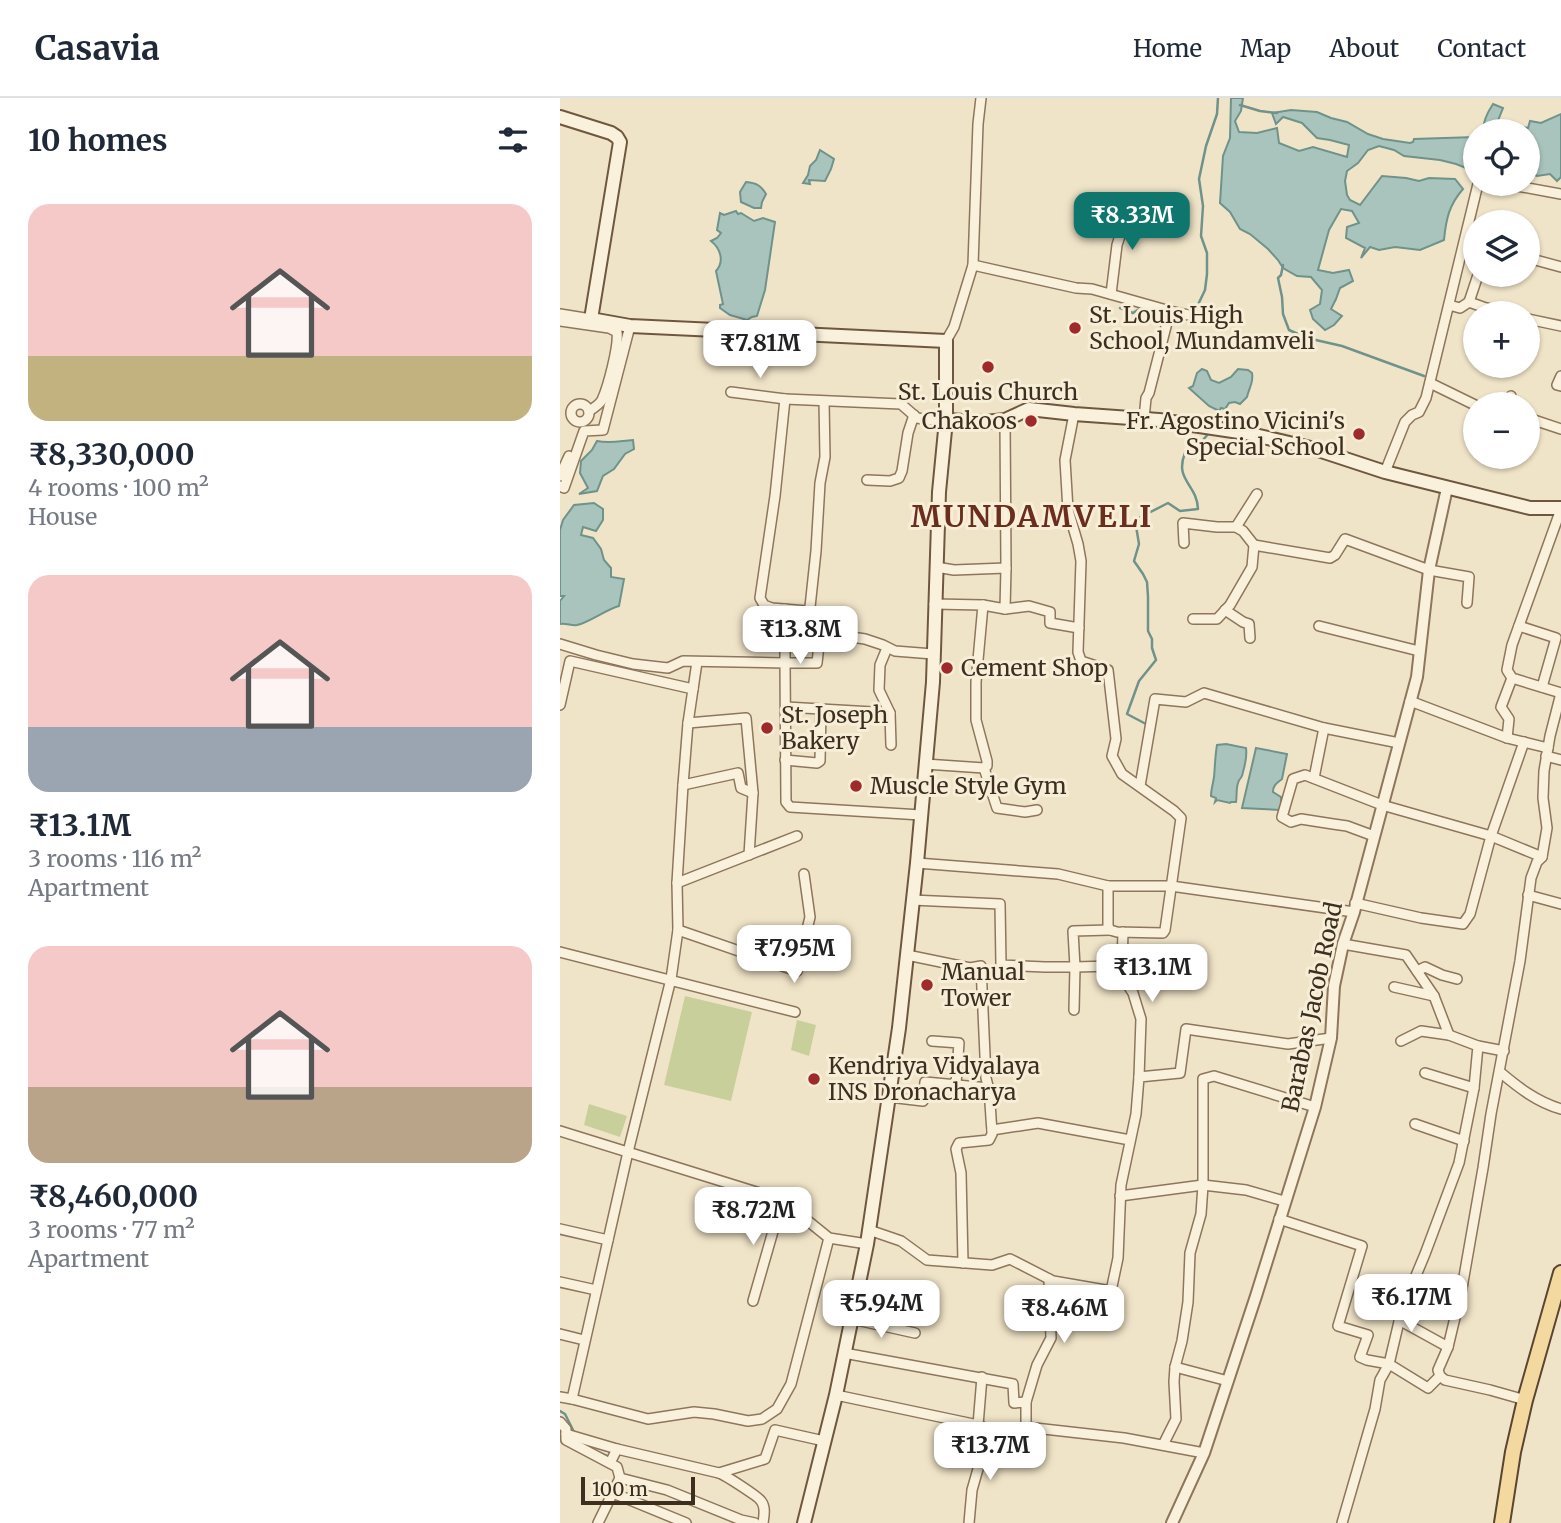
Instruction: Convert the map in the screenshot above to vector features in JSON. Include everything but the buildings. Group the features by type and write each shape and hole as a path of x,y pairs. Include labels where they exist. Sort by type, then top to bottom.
{"main road":[{"path":"560,117 611,132 620,142 591,319 630,326 946,341 946,420 939,492 933,682 899,1028 867,1244 836,1395 804,1523"},
{"path":"946,420 985,422 1005,419 1029,409 1204,426 1315,449 1385,472 1530,508 1561,508"},
{"path":"1502,1523 1513,1452 1525,1400 1561,1273"}],"street":[{"path":"946,341 954,327 973,265 981,98"},
{"path":"1540,190 1561,194"},
{"path":"1385,472 1405,422 1419,412 1426,398 1475,196"},
{"path":"1111,295 1117,245 1126,217 1163,218"},
{"path":"1540,261 1561,267"},
{"path":"973,265 1076,288 1092,289 1198,317"},
{"path":"1449,305 1463,306"},
{"path":"1144,419 1146,398 1170,311"},
{"path":"560,314 591,319"},
{"path":"560,321 609,328 617,332 619,340 601,400 586,417 560,475"},
{"path":"1540,322 1561,326"},
{"path":"560,486 564,488 584,431 603,430 630,326"},
{"path":"1561,376 1557,385 1561,386"},
{"path":"1430,383 1463,399"},
{"path":"731,392 785,399 901,404 924,420 946,420"},
{"path":"785,399 760,598 764,605 807,611 810,607 817,551 819,494 825,457 824,401"},
{"path":"1074,414 1065,460 1068,510 1081,561 1078,652 1081,661 1108,670 1115,739 1112,756 1122,774 1181,818 1163,933 1073,931 1074,1010"},
{"path":"867,480 890,481 899,478 914,415"},
{"path":"586,417 605,420"},
{"path":"1005,419 1005,609"},
{"path":"1540,422 1561,429"},
{"name":"Barabas Jacob Road","path":"1172,1523 1204,1452 1315,1107 1331,1038 1334,986 1342,944 1417,677 1429,570 1447,488"},
{"path":"1236,527 1257,494"},
{"path":"1525,1400 1445,1380 1440,1377 1438,1370 1448,1347 1461,1288 1504,1051 1531,878 1537,862 1542,857 1547,828 1543,798 1544,771 1561,693 1512,678 1507,670 1512,645 1561,508"},
{"path":"1184,543 1182,523 1236,527 1243,531 1254,545 1330,558 1345,539 1429,570 1469,577 1467,603"},
{"path":"1193,619 1216,619 1230,605 1252,567 1254,545"},
{"path":"936,567 954,570 1006,568"},
{"path":"934,604 983,605 1005,609 1029,606 1049,612 1050,623 1079,628"},
{"path":"983,605 976,682 976,720 988,761 984,768"},
{"path":"785,609 786,802 790,807 921,815"},
{"path":"1225,610 1249,624 1250,638"},
{"path":"1319,626 1419,651"},
{"path":"1519,626 1556,638 1542,687"},
{"path":"560,644 634,664 668,668 683,661 817,663 820,635 825,634 865,639 895,651 933,654"},
{"path":"887,648 880,665 879,690 890,713 891,745"},
{"path":"560,705 570,661 693,689"},
{"path":"572,1399 628,1152 671,979 678,930 677,883 688,723 698,662"},
{"path":"1507,738 1509,719 1501,707 1512,678"},
{"path":"1140,786 1155,699 1186,702 1204,693 1324,727 1399,743"},
{"path":"1410,701 1524,742 1561,760"},
{"path":"786,707 890,713"},
{"path":"785,760 820,761 821,709"},
{"path":"688,723 746,718 753,793 750,855"},
{"path":"1314,778 1324,727"},
{"path":"917,863 1058,874 1108,886 1171,886 1354,907 1463,924 1470,914 1491,836 1524,742"},
{"path":"925,764 984,768"},
{"path":"984,768 997,808 1025,812 1037,810"},
{"path":"683,785 738,773 741,788 753,793"},
{"path":"1374,836 1347,826 1301,819 1291,822 1282,817 1293,779 1305,775 1382,806 1491,836 1542,857"},
{"path":"677,883 797,836"},
{"path":"678,930 797,971 810,917 804,874"},
{"path":"1108,886 1110,930"},
{"path":"1528,895 1561,904"},
{"path":"912,900 1000,904 1001,965"},
{"path":"869,1230 901,1241 927,1260 992,1265 1010,1259 1049,1279 1111,1290 1118,1258 1120,1196 1136,1114 1139,1077 1141,1018 1133,993 1124,979 1124,933"},
{"path":"1342,944 1406,955 1434,996 1449,1035"},
{"path":"560,952 795,1012"},
{"path":"907,955 970,968 1001,965 1075,967 1185,964"},
{"path":"964,1263 961,1174 956,1149 959,1143 989,1140 992,1134 986,1078 981,966"},
{"path":"1417,971 1425,967 1457,979"},
{"path":"1394,987 1434,996"},
{"path":"1139,1077 1181,1073 1186,1029 1288,1044 1331,1038"},
{"path":"1401,1041 1421,1031 1449,1035 1478,1046 1504,1051"},
{"path":"932,1041 960,1043 956,1084"},
{"path":"1342,1523 1375,1409 1380,1380 1390,1364 1399,1320 1459,1163 1475,1088 1478,1046"},
{"path":"1500,1072 1532,1097 1561,1109"},
{"path":"1425,1073 1475,1088"},
{"path":"1163,1445 1176,1419 1175,1367 1188,1302 1191,1253 1201,1214 1203,1079 1214,1076 1315,1107"},
{"path":"889,1097 923,1101 925,1082 989,1088"},
{"path":"992,1130 1038,1123 1130,1140"},
{"path":"1415,1124 1464,1141"},
{"path":"560,1131 782,1200 829,1238 867,1244"},
{"path":"1120,1196 1203,1185 1246,1190 1284,1201"},
{"path":"753,1301 782,1200"},
{"path":"1279,1219 1362,1247 1338,1326 1368,1335 1360,1357 1390,1364 1428,1388 1440,1377"},
{"path":"560,1229 608,1240"},
{"path":"560,1397 648,1419 694,1412 748,1421 762,1419 777,1409 791,1384 829,1238"},
{"path":"985,1440 1021,1447 1026,1427 1026,1402 1037,1365 1051,1338 1049,1279"},
{"path":"560,1282 596,1290"},
{"path":"852,1319 915,1333"},
{"path":"1399,1320 1448,1347"},
{"path":"560,1334 584,1339"},
{"path":"844,1353 1013,1384 1014,1403 1026,1402"},
{"path":"1175,1367 1228,1381"},
{"path":"978,1424 982,1377"},
{"path":"836,1395 981,1426 985,1440 972,1490 969,1523"},
{"path":"560,1422 566,1429 566,1440 617,1467 620,1478 598,1523"},
{"path":"1026,1427 1124,1437 1204,1452"},
{"path":"719,1473 765,1459 775,1430 824,1441"},
{"path":"566,1434 719,1473 733,1479 736,1484 761,1500 765,1511 763,1523"},
{"path":"610,1464 617,1449"},
{"path":"620,1478 667,1490 751,1523"},
{"path":"613,1493 686,1523"}],"green space":[{"path":"685,996 752,1012 731,1101 664,1085"},
{"path":"797,1020 816,1025 809,1056 791,1050"},
{"path":"589,1104 627,1116 620,1137 584,1125"}],"water":[{"path":"1231,98 1243,98 1241,111 1235,121 1239,132 1257,133 1277,128 1279,143 1299,151 1313,147 1347,157 1349,145 1317,138 1302,123 1283,117 1276,124 1272,113 1291,110 1317,112 1347,122 1383,139 1410,143 1414,139 1463,137 1463,167 1440,160 1404,156 1379,146 1368,150 1358,163 1347,171 1345,181 1350,200 1360,205 1382,176 1419,181 1429,178 1455,179 1463,189 1449,213 1444,240 1420,250 1395,247 1379,250 1370,247 1361,258 1365,248 1346,238 1347,227 1359,223 1352,211 1341,209 1329,230 1318,270 1333,273 1349,270 1353,281 1340,288 1331,309 1342,316 1325,330 1313,319 1310,310 1320,304 1322,290 1311,277 1297,276 1283,268 1268,249 1240,229 1230,212 1220,203 1223,156 1230,138"},
{"path":"1493,104 1503,108 1499,119 1486,117"},
{"path":"1561,114 1561,177 1557,181 1550,174 1540,176 1540,123"},
{"path":"820,150 834,159 825,181 809,180 810,184 803,183 810,166"},
{"path":"746,182 758,185 766,194 761,208 741,202 740,192"},
{"path":"736,211 754,221 763,218 775,222 765,290 757,316 747,320 730,315 720,308 723,304 716,271 720,255 711,241 721,233 717,230 720,213 724,215"},
{"path":"1202,369 1207,371 1211,380 1219,383 1231,377 1238,369 1248,370 1252,373 1252,379 1247,397 1240,404 1229,403 1225,409 1221,408 1219,411 1209,406 1189,388 1193,386 1197,373"},
{"path":"633,440 634,449 625,454 614,469 603,476 597,491 579,494 588,488 580,473 581,461 597,441"},
{"path":"594,503 603,509 603,520 596,531 583,527 581,535 593,538 601,549 604,560 611,568 611,577 624,579 619,606 582,623 560,624 560,601 564,596 560,596 560,530 563,520 574,505"},
{"path":"1217,745 1246,748 1246,760 1237,785 1236,802 1230,803 1217,800 1215,802 1216,798 1211,796"},
{"path":"1256,748 1287,754 1282,779 1273,790 1281,797 1281,810 1242,808"}],"waterway":[{"path":"1191,311 1195,311 1205,290 1207,253 1201,236 1203,206 1199,179 1217,114 1218,98"},
{"path":"1240,105 1277,113"},
{"path":"1283,265 1278,278 1283,314 1289,330 1424,376"},
{"path":"1120,308 1133,313 1142,307"},
{"path":"1213,424 1217,410"},
{"path":"1146,724 1127,714 1139,681 1156,660 1148,631 1147,582 1134,561 1139,544 1135,520 1168,503 1180,511 1198,509 1194,493 1184,476 1182,462 1185,453 1196,448 1209,433"},
{"path":"560,1411 565,1414 575,1434"},
{"path":"595,1451 607,1456"}],"place":[{"name":"St. Louis High School, Mundamveli","path":"1075,328"},
{"name":"St. Louis Church","path":"988,367"},
{"name":"Chakoos","path":"1031,421"},
{"name":"Fr. Agostino Vicini's Special School","path":"1359,434"},
{"name":"Cement Shop","path":"947,668"},
{"name":"St. Joseph Bakery","path":"767,728"},
{"name":"Muscle Style Gym","path":"856,786"},
{"name":"Manual Tower","path":"927,985"},
{"name":"Kendriya Vidyalaya INS Dronacharya","path":"814,1079"}],"district":[{"name":"MUNDAMVELI","path":"1032,517"}]}
